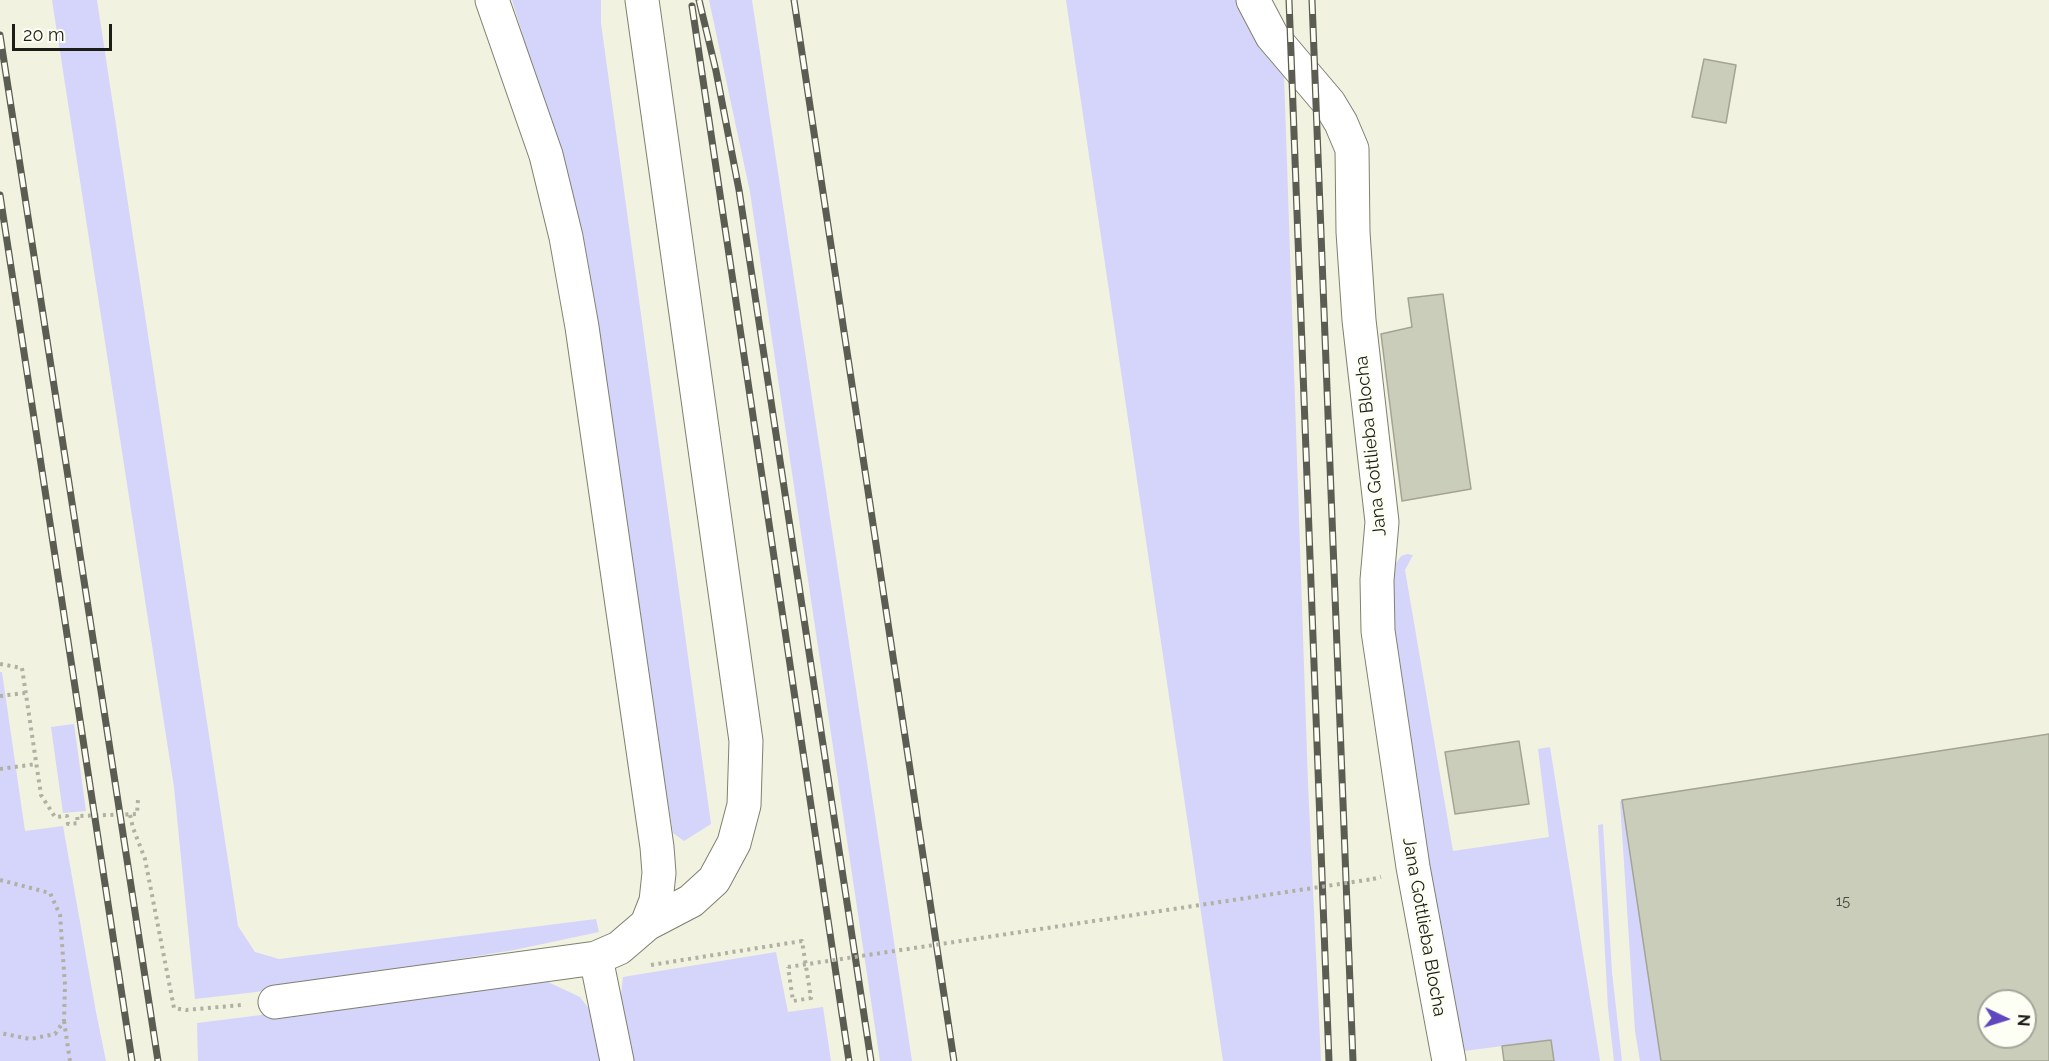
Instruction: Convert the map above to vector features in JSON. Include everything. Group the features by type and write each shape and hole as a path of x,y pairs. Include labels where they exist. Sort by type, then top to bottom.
{"street":[{"path":"492,0 546,155 566,237 582,327 657,847 659,873 656,901 647,924"},
{"path":"275,1002 598,966 647,924 691,901 714,880 734,843 744,805 746,741 642,0"},
{"name":"Jana Gottlieba Blocha","path":"1253,0 1272,36 1329,103 1352,149 1353,232 1359,320 1382,522 1377,580 1378,631 1413,867 1449,1061"},
{"path":"598,966 616,1061"}],"path":[{"path":"0,664 22,668 41,795 55,817 67,816 68,824 78,823 77,816 137,814 138,800"},
{"path":"0,696 25,693"},
{"path":"0,770 36,764"},
{"path":"130,814 144,859 174,1008 186,1010 275,1002"},
{"path":"598,966 802,941 811,999 793,1001 788,967 1373,879"},
{"path":"0,880 51,893 60,915 65,985 64,1021 70,1061"},
{"path":"0,1033 30,1039 55,1034 64,1021"}],"shaded area":[{"path":"52,0 97,0 238,926 255,952 279,959 596,919 599,932 514,950 256,992 195,999 174,787"},
{"path":"512,0 601,0 601,23 711,824 684,841 673,833 569,187"},
{"path":"709,0 752,0 912,1061 880,1061 750,192"},
{"path":"1066,0 1246,0 1284,75 1308,784 1321,1061 1223,1061"},
{"path":"1413,555 1405,570 1453,851 1549,837 1538,749 1550,747 1600,1061 1554,1061 1550,1040 1456,1052 1390,660 1393,568 1401,556"},
{"path":"0,672 2,672 25,831 63,826 106,1061 0,1061"},
{"path":"74,724 86,811 63,813 51,727"},
{"path":"1622,800 1661,1061 1640,1061 1635,1031 1620,802"},
{"path":"1603,824 1612,972 1622,1061 1614,1061 1608,1008 1598,825"},
{"path":"776,952 788,1012 823,1007 831,1061 628,1061 620,1005 623,977"},
{"path":"548,982 580,997 590,1010 603,1061 198,1061 197,1023 502,985"}],"building":[{"path":"1704,59 1736,65 1726,123 1692,117"},
{"path":"1443,294 1471,489 1402,501 1381,334 1412,327 1408,298"},
{"path":"2049,734 2049,1061 1661,1061 1622,800"},
{"path":"1519,741 1529,804 1455,814 1445,752"},
{"path":"1551,1040 1554,1061 1504,1061 1502,1046"}],"railway":[{"path":"699,0 716,71 739,190 871,1061"},
{"path":"794,0 954,1061"},
{"path":"1289,0 1329,1061"},
{"path":"1312,0 1353,1061"},
{"path":"692,6 849,1061"},
{"path":"0,35 158,1061"},
{"path":"0,195 132,1061"}]}
